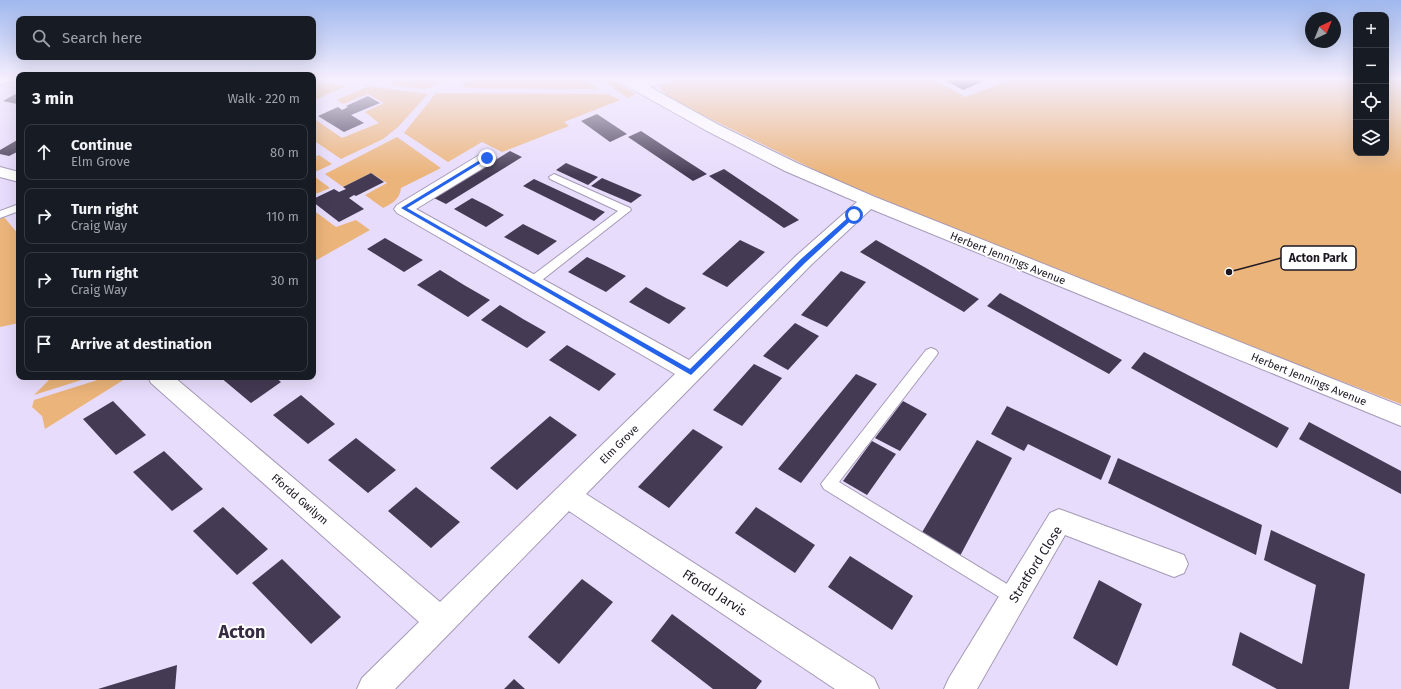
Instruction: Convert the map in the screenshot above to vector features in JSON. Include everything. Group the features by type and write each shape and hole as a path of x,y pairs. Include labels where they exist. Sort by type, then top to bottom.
{"street":[{"name":"Herbert Jennings Avenue","path":"683,111 777,160 869,201 1401,416"},
{"path":"487,158 404,208 691,372"},
{"path":"0,172 16,176"},
{"name":"Elm Grove","path":"373,689 804,260 869,201"},
{"name":"Ffordd Gwilym","path":"162,380 441,622"},
{"name":"Ffordd Jarvis","path":"567,496 864,689"},
{"name":"Stratford Close","path":"960,689 1059,522 1174,564"}],"lane":[{"path":"533,282 626,210 554,177"},
{"path":"0,214 16,208"},
{"path":"931,353 829,484 1014,598"}],"shaded area":[{"path":"412,111 398,127 383,139 341,159 316,142 316,120 342,138 379,123 365,112"},
{"path":"421,111 592,111 564,122 569,126 502,152 482,142 448,162 404,133"},
{"path":"695,111 1353,111 1353,156 1389,156 1389,111 1401,111 1401,404 1147,307 968,236 868,193 850,187"},
{"path":"397,137 441,168 401,188 398,198 387,206 383,208 365,195 387,183 371,173 343,187 325,174"},
{"path":"319,155 332,164 316,172 316,156"},
{"path":"316,178 330,188 316,194"},
{"path":"316,212 336,227 356,220 370,230 316,260"},
{"path":"4,217 16,231 16,324 0,327 0,219"},
{"path":"49,380 82,380 34,395"},
{"path":"97,380 123,380 45,429 42,416 32,407 34,400"}],"building":[{"path":"329,111 360,111 351,115 364,123 344,132 318,116"},
{"path":"597,114 627,134 610,142 581,121"},
{"path":"641,131 707,174 693,181 628,137"},
{"path":"16,141 16,152 9,156 0,154 0,150"},
{"path":"510,151 522,157 446,204 434,198"},
{"path":"566,163 598,177 588,185 556,170"},
{"path":"724,169 799,220 784,228 709,176"},
{"path":"371,173 384,182 349,198 364,209 339,222 316,204 316,198 334,189 339,192 346,189 343,187"},
{"path":"602,178 642,195 631,203 591,186"},
{"path":"534,179 605,212 594,221 523,186"},
{"path":"472,198 504,215 486,227 454,209"},
{"path":"523,224 557,241 538,255 504,237"},
{"path":"385,238 423,260 404,272 367,249"},
{"path":"740,240 765,252 727,287 702,274"},
{"path":"876,240 979,299 964,312 860,252"},
{"path":"587,257 626,276 606,292 568,272"},
{"path":"440,270 490,300 468,317 417,285"},
{"path":"841,271 866,282 827,327 801,315"},
{"path":"646,287 686,308 669,324 629,302"},
{"path":"1000,293 1122,360 1109,374 987,306"},
{"path":"500,305 546,332 527,348 481,320"},
{"path":"795,323 819,336 788,370 763,356"},
{"path":"567,345 616,374 599,391 549,360"},
{"path":"1144,352 1289,428 1277,448 1131,368"},
{"path":"754,364 782,378 742,426 713,410"},
{"path":"856,374 877,384 801,483 778,469"},
{"path":"224,380 279,380 281,382 251,403"},
{"path":"301,395 335,424 308,444 273,415"},
{"path":"113,401 146,435 116,455 83,419"},
{"path":"903,401 927,414 900,451 875,438"},
{"path":"1007,406 1111,456 1101,480 1028,444 1024,451 991,434"},
{"path":"550,416 577,435 517,490 490,468"},
{"path":"1309,422 1401,471 1401,494 1299,439"},
{"path":"693,429 723,447 669,508 638,487"},
{"path":"356,438 396,470 368,493 328,460"},
{"path":"977,440 1012,458 960,556 921,534"},
{"path":"872,441 896,454 867,495 843,481"},
{"path":"164,451 203,489 172,511 133,472"},
{"path":"1118,458 1262,525 1256,555 1108,483"},
{"path":"416,487 460,522 431,548 388,511"},
{"path":"223,507 268,549 237,575 193,531"},
{"path":"756,507 815,545 795,573 735,533"},
{"path":"1271,530 1365,574 1349,689 1277,689 1232,665 1240,632 1302,664 1316,585 1264,560"},
{"path":"850,556 913,596 892,630 828,587"},
{"path":"282,559 341,617 311,644 252,583"},
{"path":"582,579 613,602 559,664 528,637"},
{"path":"1099,580 1142,604 1117,666 1073,638"},
{"path":"672,614 762,681 756,689 713,689 651,641"},
{"path":"177,665 175,689 98,689"},
{"path":"514,679 525,689 504,689"}],"place":[{"name":"Acton Park","path":"1229,272"}],"district":[{"name":"Acton","path":"242,632"}],"route":[{"path":"487,158 404,208 691,372 804,260 854,215"}]}
